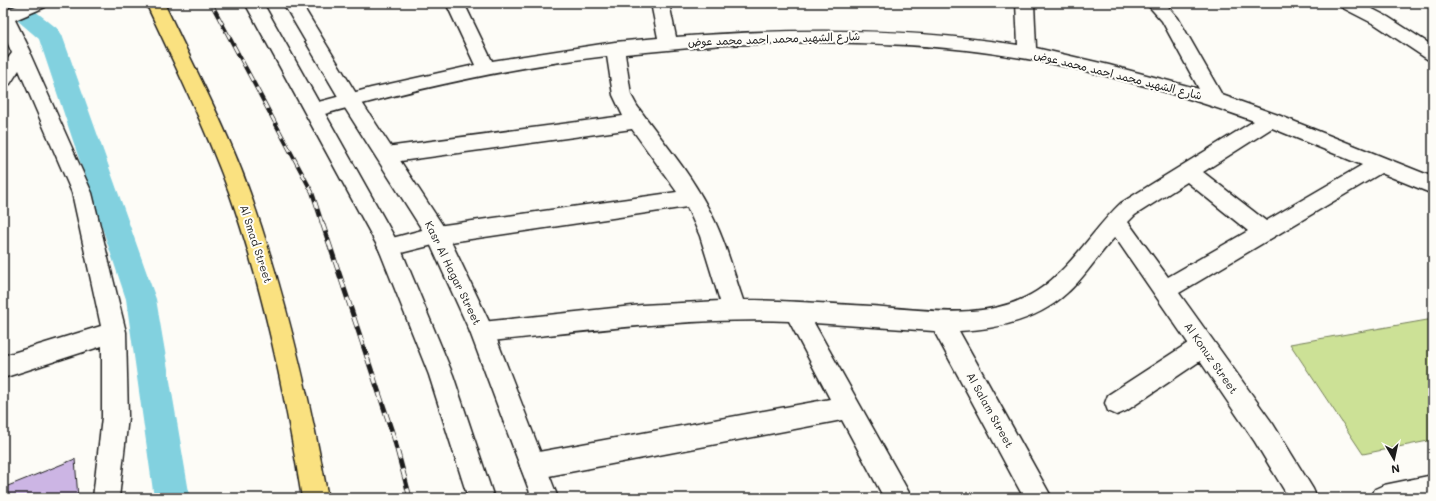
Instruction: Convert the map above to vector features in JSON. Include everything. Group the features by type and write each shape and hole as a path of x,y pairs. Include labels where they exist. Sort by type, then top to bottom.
{"highway":[{"name":"Al Smad Street","path":"154,3 204,110 239,192 271,292 301,418 315,498"}],"street":[{"path":"39,3 4,17 22,52 82,193 114,332 115,417 106,498"},
{"path":"254,3 389,247 441,375 482,498"},
{"name":"Kasr Al Hagar Street","path":"292,3 350,100 437,235 482,332 545,498"},
{"path":"454,3 486,68"},
{"path":"660,3 668,43"},
{"path":"1025,3 1027,52"},
{"path":"1155,3 1169,18 1215,100"},
{"path":"1347,3 1382,21 1433,55"},
{"path":"1363,3 1382,21"},
{"name":"شارع الشهيد محمد احمد محمد عوض","path":"314,110 421,82 486,68 615,48 752,38 843,36 934,40 1027,52 1120,74 1215,100 1271,120 1433,186"},
{"path":"615,48 622,95 637,121 692,198 707,228 735,310"},
{"path":"3,79 22,52"},
{"path":"482,332 672,313 735,310 795,311 941,321 974,321 1004,316 1032,306 1055,292 1115,220 1128,209 1271,120"},
{"path":"386,155 637,121"},
{"path":"1164,290 1380,164"},
{"path":"1188,172 1265,232"},
{"path":"389,247 437,235 692,198"},
{"name":"Al Konuz Street","path":"1115,220 1264,433 1304,498"},
{"path":"795,311 899,498"},
{"name":"Al Salam Street","path":"941,321 1039,498"},
{"path":"3,367 114,332"},
{"path":"1117,403 1203,346"},
{"path":"533,466 848,407"},
{"path":"1384,498 1433,488"}],"green space":[{"path":"1433,319 1433,440 1363,454 1290,344"}],"building":[{"path":"75,459 78,498 3,498 3,488"}],"waterway":[{"path":"11,3 50,35 141,299 172,498"}],"railway":[{"path":"211,3 312,192 322,223"},
{"path":"322,222 394,438 410,498"}]}
